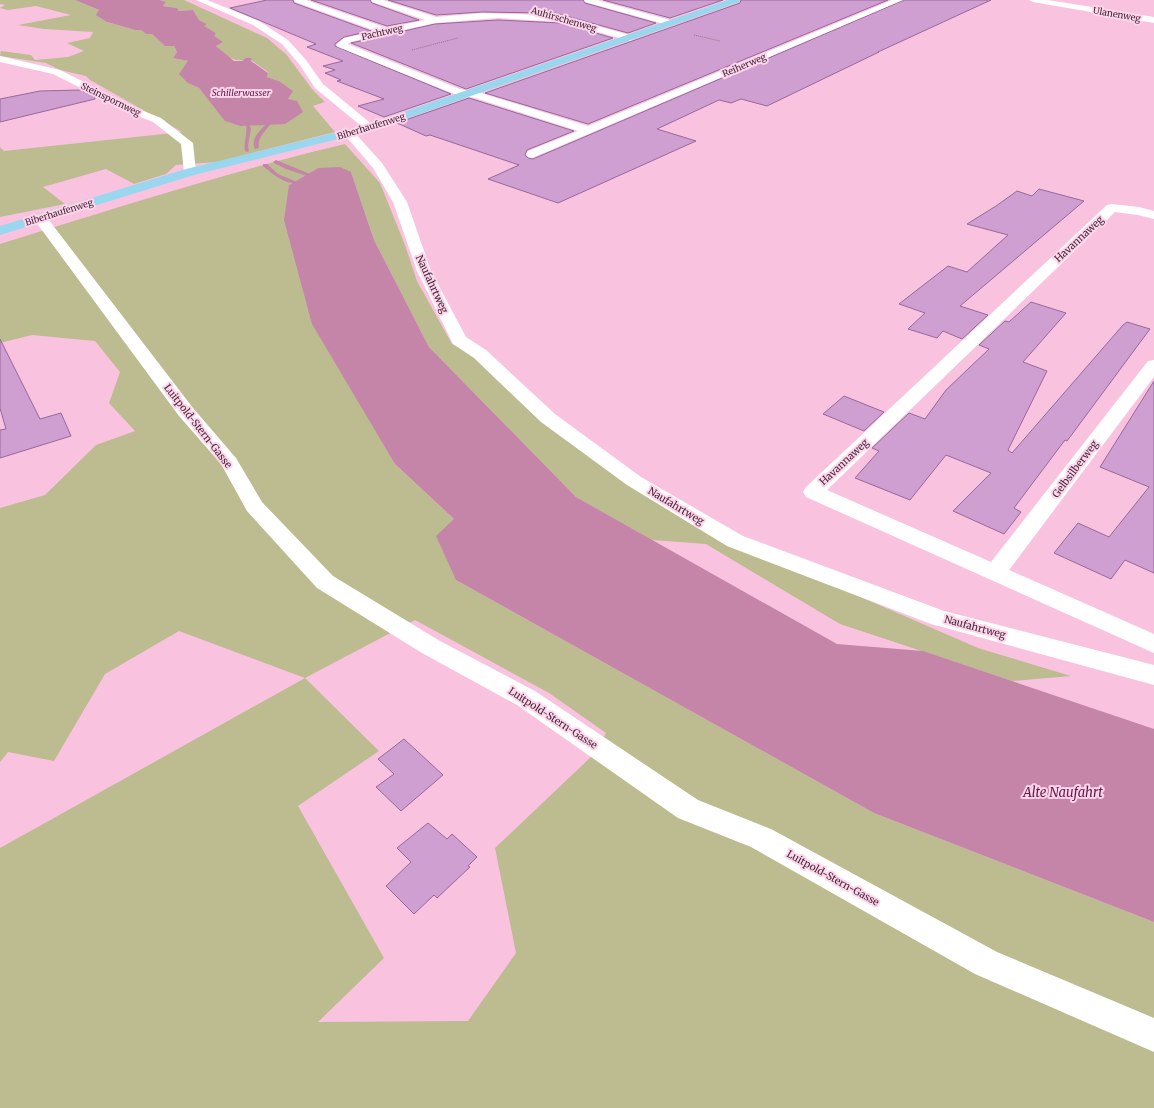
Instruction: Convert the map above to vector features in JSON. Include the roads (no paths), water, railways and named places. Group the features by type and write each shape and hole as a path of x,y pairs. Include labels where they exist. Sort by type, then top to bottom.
{"main road":[{"name":"Biberhaufenweg","path":"0,232 40,218 190,172 370,128 735,0"}],"street":[{"path":"200,0 256,23 285,42 303,62 319,86 370,128"},
{"path":"298,0 386,31"},
{"path":"375,0 435,20"},
{"path":"588,0 671,23"},
{"name":"Reiherweg","path":"532,154 899,0"},
{"name":"Ulanenweg","path":"1033,0 1154,20"},
{"name":"Auhirschenweg","path":"519,6 630,38"},
{"name":"Pachtweg","path":"468,94 341,45 347,40 435,20 469,16 497,15 561,19"},
{"name":"Steinspornweg","path":"0,59 56,72 132,110 157,120 187,143 190,172"},
{"path":"468,94 588,130"},
{"name":"Naufahrtweg","path":"350,134 378,166 400,202 424,271 459,340 480,354 548,418 634,480 735,541 939,618 1154,675"},
{"name":"Havannaweg","path":"1154,215 1138,211 1112,208 812,492 1154,644"},
{"name":"Luitpold-Stern-Gasse","path":"40,218 186,412 229,462 254,506 325,582 431,647 526,698 688,809 761,838 986,963 1154,1036"},
{"name":"Gelbsilberweg","path":"996,573 1154,365"}],"water":[{"name":"Schillerwasser","path":"75,0 160,0 166,2 163,6 177,8 179,11 193,10 199,20 207,24 204,26 216,33 214,36 223,42 216,46 234,61 242,61 246,58 252,58 251,61 268,73 267,77 279,81 293,91 288,99 297,101 303,112 285,124 240,126 225,121 199,88 188,83 179,74 188,61 173,58 177,52 174,46 165,46 152,34 146,34 141,30 135,30 107,22 96,15 99,10"},
{"name":"Alte Naufahrt","path":"340,167 351,172 374,240 429,347 576,497 837,644 923,651 1154,729 1154,922 874,813 456,580 436,536 454,519 395,464 312,324 284,220 289,185 318,168"}],"waterway":[{"path":"257,148 256,145 258,136 269,124"},
{"path":"247,151 248,125"},
{"path":"276,162 288,168 307,174"},
{"path":"265,165 276,175 294,182"}]}
